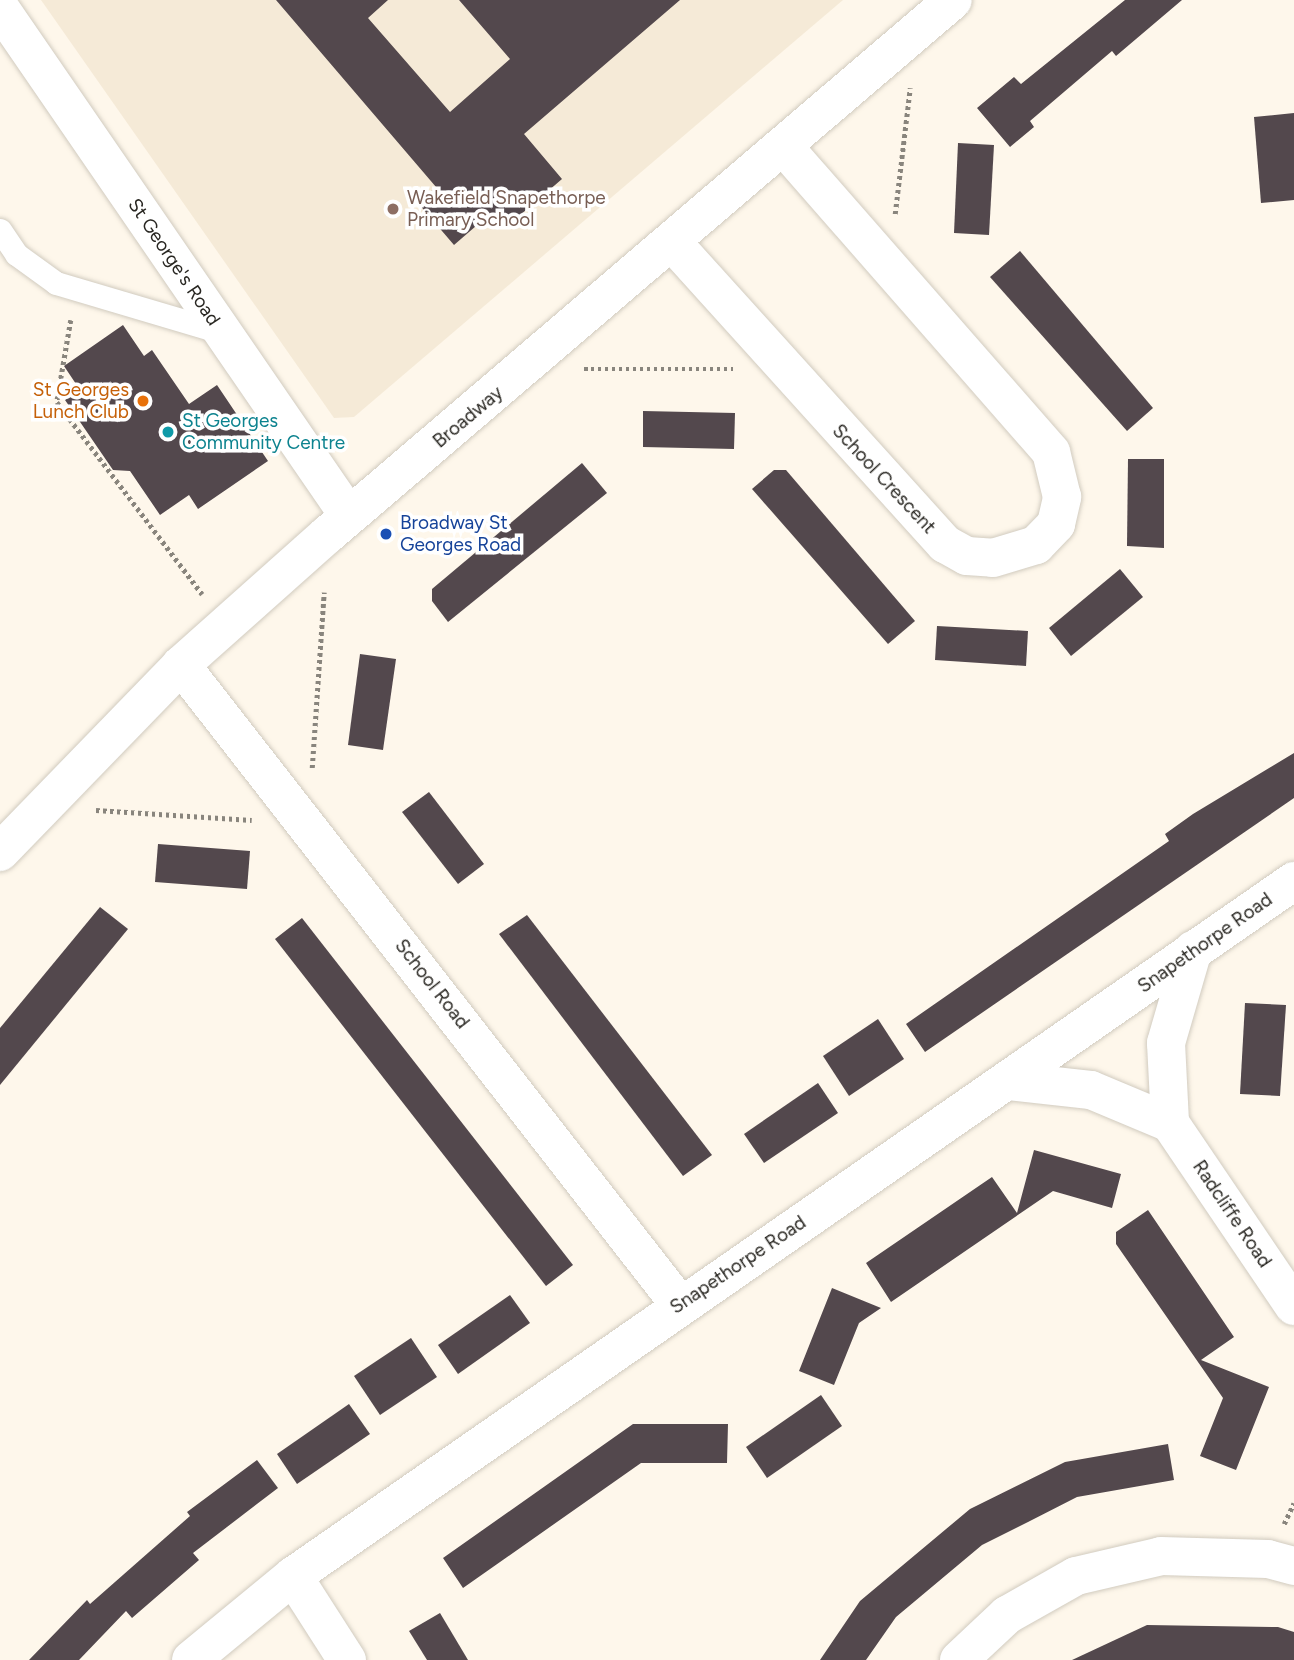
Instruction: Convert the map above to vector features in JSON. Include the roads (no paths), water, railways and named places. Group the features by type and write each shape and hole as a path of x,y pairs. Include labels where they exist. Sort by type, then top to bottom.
{"street":[{"name":"St George's Road","path":"0,8 349,516"},
{"name":"Broadway","path":"0,852 181,665 349,516 783,146 933,11"},
{"name":"School Crescent","path":"672,242 783,369 946,544 967,556 993,558 1036,545 1056,524 1062,497 1051,452 783,146"},
{"name":"School Road","path":"181,665 680,1305"},
{"name":"Snapethorpe Road","path":"191,1660 293,1576 1294,881"},
{"path":"1009,1081 1091,1090 1170,1123 1166,1043 1193,950"},
{"name":"Radcliffe Road","path":"1170,1123 1294,1306"},
{"path":"959,1660 1007,1615 1076,1576 1161,1556 1268,1559 1294,1566"},
{"path":"293,1576 347,1660"}],"lane":[{"path":"0,230 37,272 76,289 221,332"}],"place":[{"name":"Wakefield Snapethorpe Primary School","path":"393,209"},
{"name":"St Georges Lunch Club","path":"143,401"},
{"name":"St Georges Community Centre","path":"168,432"},
{"name":"Broadway St Georges Road","path":"386,534"}]}
